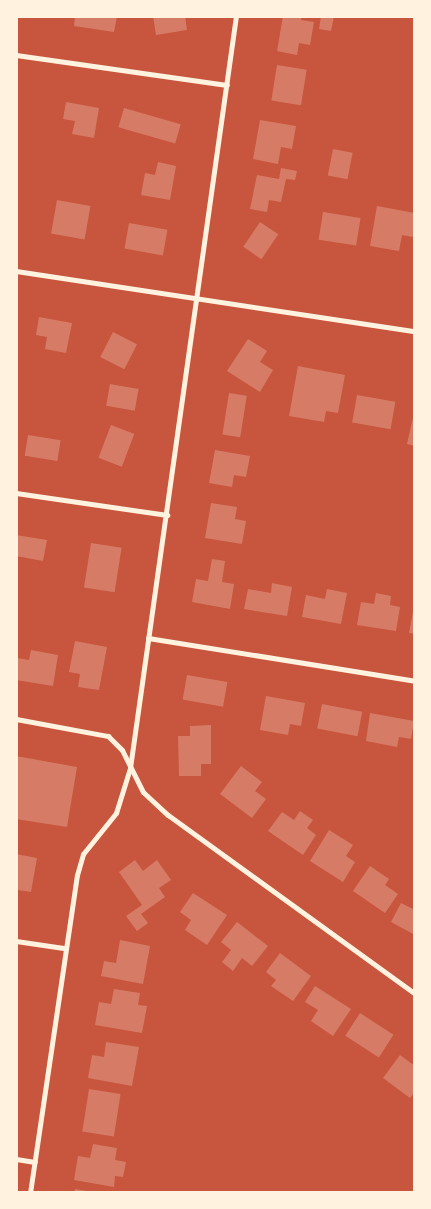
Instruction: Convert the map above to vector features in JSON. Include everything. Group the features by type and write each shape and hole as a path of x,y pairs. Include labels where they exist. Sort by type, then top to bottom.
{"street":[{"path":"30,1193 63,948 83,854 116,812 130,768 236,16"},
{"path":"16,55 227,85"},
{"path":"16,271 415,331"},
{"path":"16,493 167,515"},
{"path":"148,638 415,682"},
{"path":"16,719 108,736 130,768 143,792 168,815 415,994"},
{"path":"16,941 63,948"},
{"path":"16,1159 34,1162"}],"building":[{"path":"75,16 117,16 114,32 74,26"},
{"path":"153,16 185,16 187,30 156,35"},
{"path":"283,16 302,16 301,20 314,22 310,45 299,43 297,55 277,51"},
{"path":"321,16 334,16 331,31 319,29"},
{"path":"277,65 307,70 301,105 271,101"},
{"path":"66,102 99,108 94,138 72,134 75,121 63,119"},
{"path":"124,108 181,124 175,143 118,127"},
{"path":"260,120 296,126 292,149 281,147 278,164 253,159"},
{"path":"333,149 353,153 347,179 328,176"},
{"path":"158,162 176,166 170,200 141,195 145,173 155,175"},
{"path":"281,168 297,171 295,180 286,179 281,202 269,200 267,212 250,209 257,175 279,179"},
{"path":"57,200 90,206 85,239 51,233"},
{"path":"377,206 415,213 413,237 402,235 399,251 370,246"},
{"path":"323,212 361,218 356,246 319,240"},
{"path":"260,222 278,234 261,259 243,247"},
{"path":"129,223 167,230 163,255 124,249"},
{"path":"39,317 72,323 66,353 45,349 47,337 36,335"},
{"path":"113,332 137,344 124,369 100,357"},
{"path":"248,339 267,351 260,362 273,370 260,392 227,371"},
{"path":"298,366 345,375 338,413 326,411 324,422 289,416"},
{"path":"110,384 139,389 135,411 106,406"},
{"path":"229,393 247,396 240,437 222,434"},
{"path":"357,395 395,402 391,429 352,423"},
{"path":"415,413 415,446 407,444"},
{"path":"111,425 134,434 122,467 98,458"},
{"path":"28,435 61,440 57,461 25,456"},
{"path":"215,450 250,456 246,477 234,475 232,487 209,483"},
{"path":"211,503 237,507 235,519 246,521 242,544 205,538"},
{"path":"16,535 47,540 43,561 16,556"},
{"path":"91,543 122,548 115,592 84,587"},
{"path":"212,559 225,561 222,582 234,584 230,609 192,602 196,579 208,581"},
{"path":"272,583 292,587 287,616 244,609 248,589 271,593"},
{"path":"327,589 347,593 341,624 302,617 306,595 325,599"},
{"path":"376,593 391,596 390,605 400,607 396,631 357,625 361,602 374,604"},
{"path":"413,612 415,613 415,634 409,633"},
{"path":"75,641 107,647 99,690 78,687 80,674 69,672"},
{"path":"31,650 58,655 53,686 16,680 17,658 29,660"},
{"path":"187,675 227,682 223,707 183,700"},
{"path":"266,696 305,703 301,726 290,724 288,735 260,730"},
{"path":"322,704 362,712 357,736 317,729"},
{"path":"370,713 414,721 411,739 399,737 397,747 366,741"},
{"path":"211,725 211,764 201,764 201,776 179,776 178,736 190,736 190,726"},
{"path":"16,756 77,767 67,827 16,819"},
{"path":"241,766 262,782 255,791 266,799 252,818 220,794"},
{"path":"300,811 313,820 307,828 316,835 303,855 268,831 282,812 294,820"},
{"path":"329,830 353,845 346,856 355,862 343,882 310,861"},
{"path":"16,854 37,858 31,892 18,890 16,894"},
{"path":"135,860 143,871 157,860 171,880 159,888 165,897 141,914 148,923 137,931 126,916 142,905 119,872"},
{"path":"370,866 389,879 385,885 398,894 385,913 353,891"},
{"path":"193,893 227,915 207,945 185,930 191,920 180,912"},
{"path":"401,903 415,910 415,935 391,922"},
{"path":"237,922 268,946 252,966 242,958 233,971 222,962 231,950 221,942"},
{"path":"120,940 150,946 143,984 101,976 104,961 116,963"},
{"path":"280,953 311,976 293,1001 271,986 276,980 266,972"},
{"path":"315,986 351,1009 333,1036 311,1021 318,1010 305,1002"},
{"path":"114,989 140,993 138,1005 147,1006 142,1033 95,1025 99,1002 111,1004"},
{"path":"360,1013 394,1035 379,1057 345,1036"},
{"path":"106,1042 139,1047 132,1086 88,1078 92,1055 104,1057"},
{"path":"400,1055 415,1066 415,1092 410,1098 383,1078"},
{"path":"89,1089 121,1094 114,1136 82,1131"},
{"path":"93,1144 117,1148 115,1160 126,1162 123,1177 115,1176 114,1187 74,1180 78,1156 90,1158"},
{"path":"75,1189 93,1192 93,1193 74,1193"}]}
